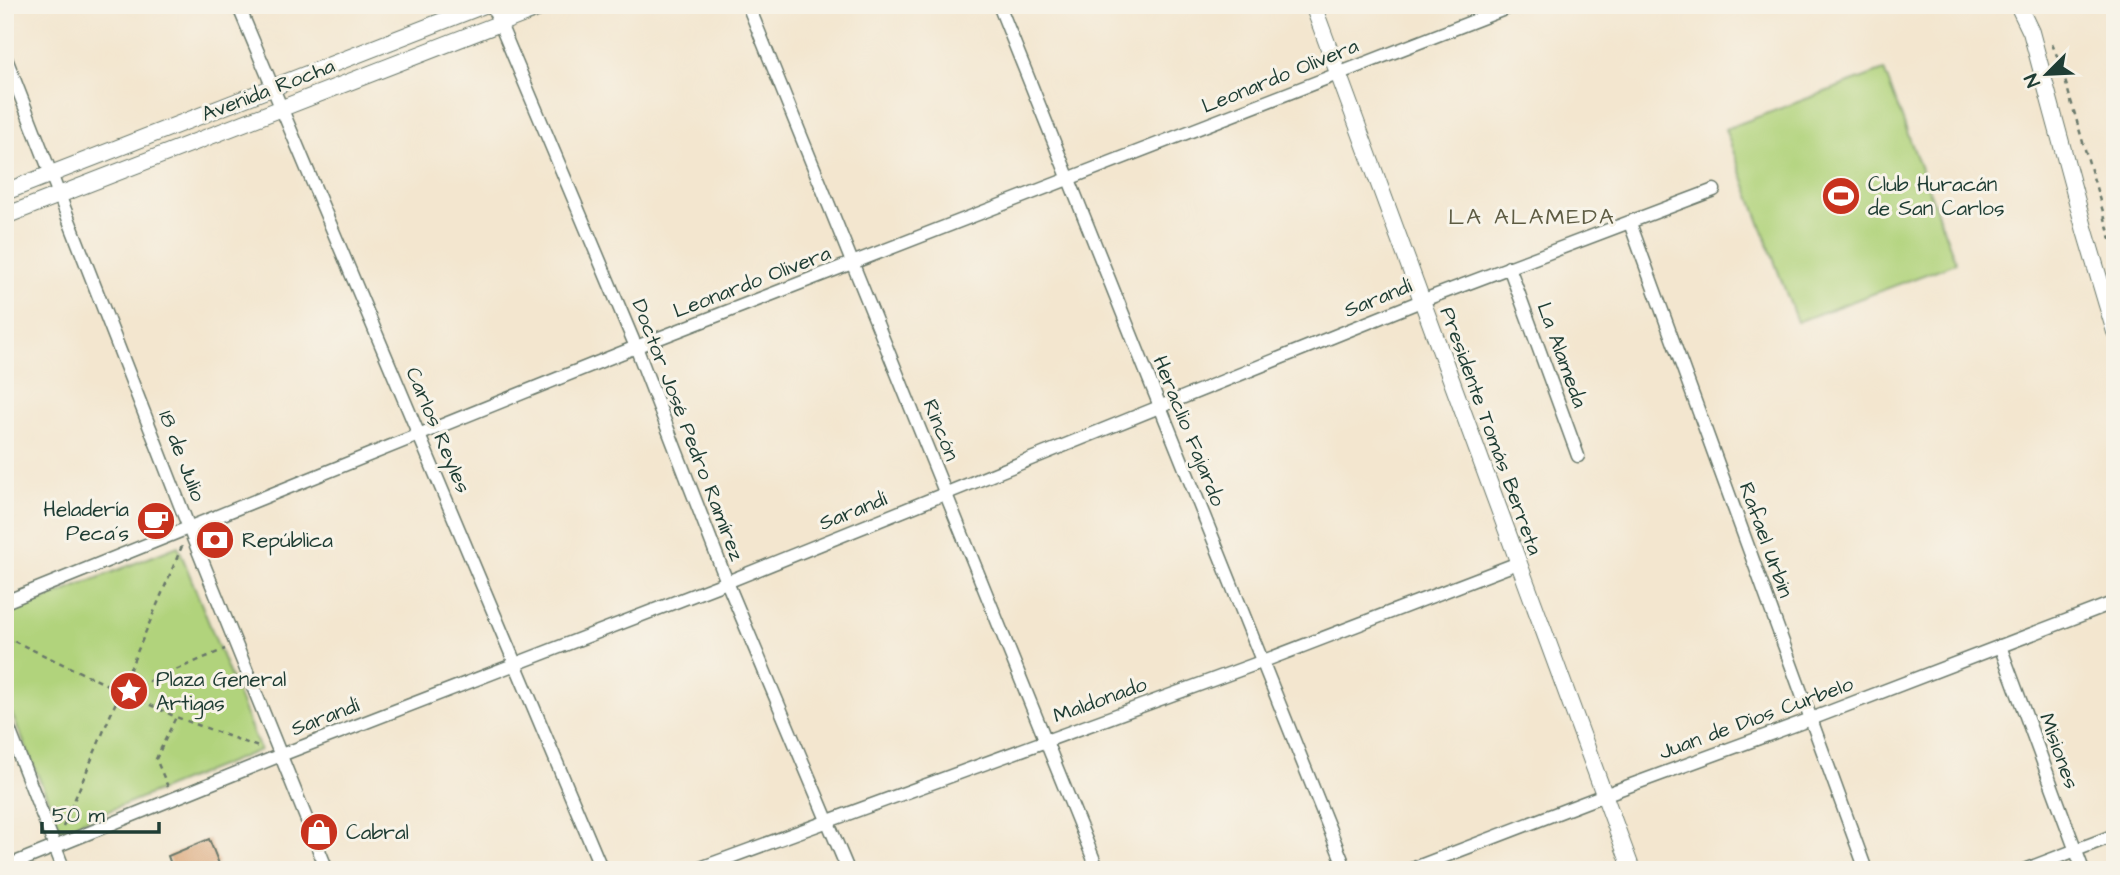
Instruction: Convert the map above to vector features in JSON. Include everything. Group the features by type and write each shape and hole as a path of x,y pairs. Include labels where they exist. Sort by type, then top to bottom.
{"street":[{"name":"Carlos Reyles","path":"238,5 602,870"},
{"name":"Avenida Rocha","path":"5,192 484,5"},
{"name":"Doctor José Pedro Ramírez","path":"492,5 636,347 727,582 848,870"},
{"name":"Avenida Rocha","path":"5,216 547,5"},
{"name":"Rincón","path":"748,5 1098,870"},
{"name":"Heraclio Fajardo","path":"999,5 1346,870"},
{"name":"Presidente Tomás Berreta","path":"1313,5 1632,870"},
{"name":"Leonardo Olivera","path":"5,601 636,347 1338,73 1480,12 1515,5"},
{"path":"2018,5 2031,33 2050,95 2088,244 2115,332"},
{"name":"18 de Julio","path":"5,56 327,870"},
{"name":"Sarandí","path":"5,867 281,755 727,582 1421,301 1714,190"},
{"name":"Rafael Urbin","path":"1630,223 1866,870"},
{"name":"La Alameda","path":"1509,267 1578,456"},
{"name":"Maldonado","path":"695,870 1261,662 1518,563"},
{"name":"Juan de Dios Curbelo","path":"1409,870 2115,602"},
{"name":"Misiones","path":"2000,646 2082,870"},
{"path":"5,719 64,870"},
{"path":"2024,870 2115,835"}],"path":[{"path":"2050,40 2060,63 2115,253"},
{"path":"55,846 190,528"},
{"path":"5,637 176,717 281,755"},
{"path":"121,693 236,645"},
{"path":"168,787 156,759 176,717"}],"green space":[{"name":"Club Huracán de San Carlos","path":"1884,70 1956,263 1797,322 1725,129"},
{"path":"178,546 260,750 61,830 5,698 5,615"}],"building":[{"path":"209,839 219,864 205,870 173,870 168,856"}],"place":[{"name":"Club Huracán de San Carlos","path":"1841,196"},
{"name":"Heladería Peca´s","path":"156,521"},
{"name":"República","path":"215,540"},
{"name":"Plaza General Artigas","path":"129,691"},
{"name":"Cabral","path":"319,832"}],"district":[{"name":"LA ALAMEDA","path":"1532,217"}]}
